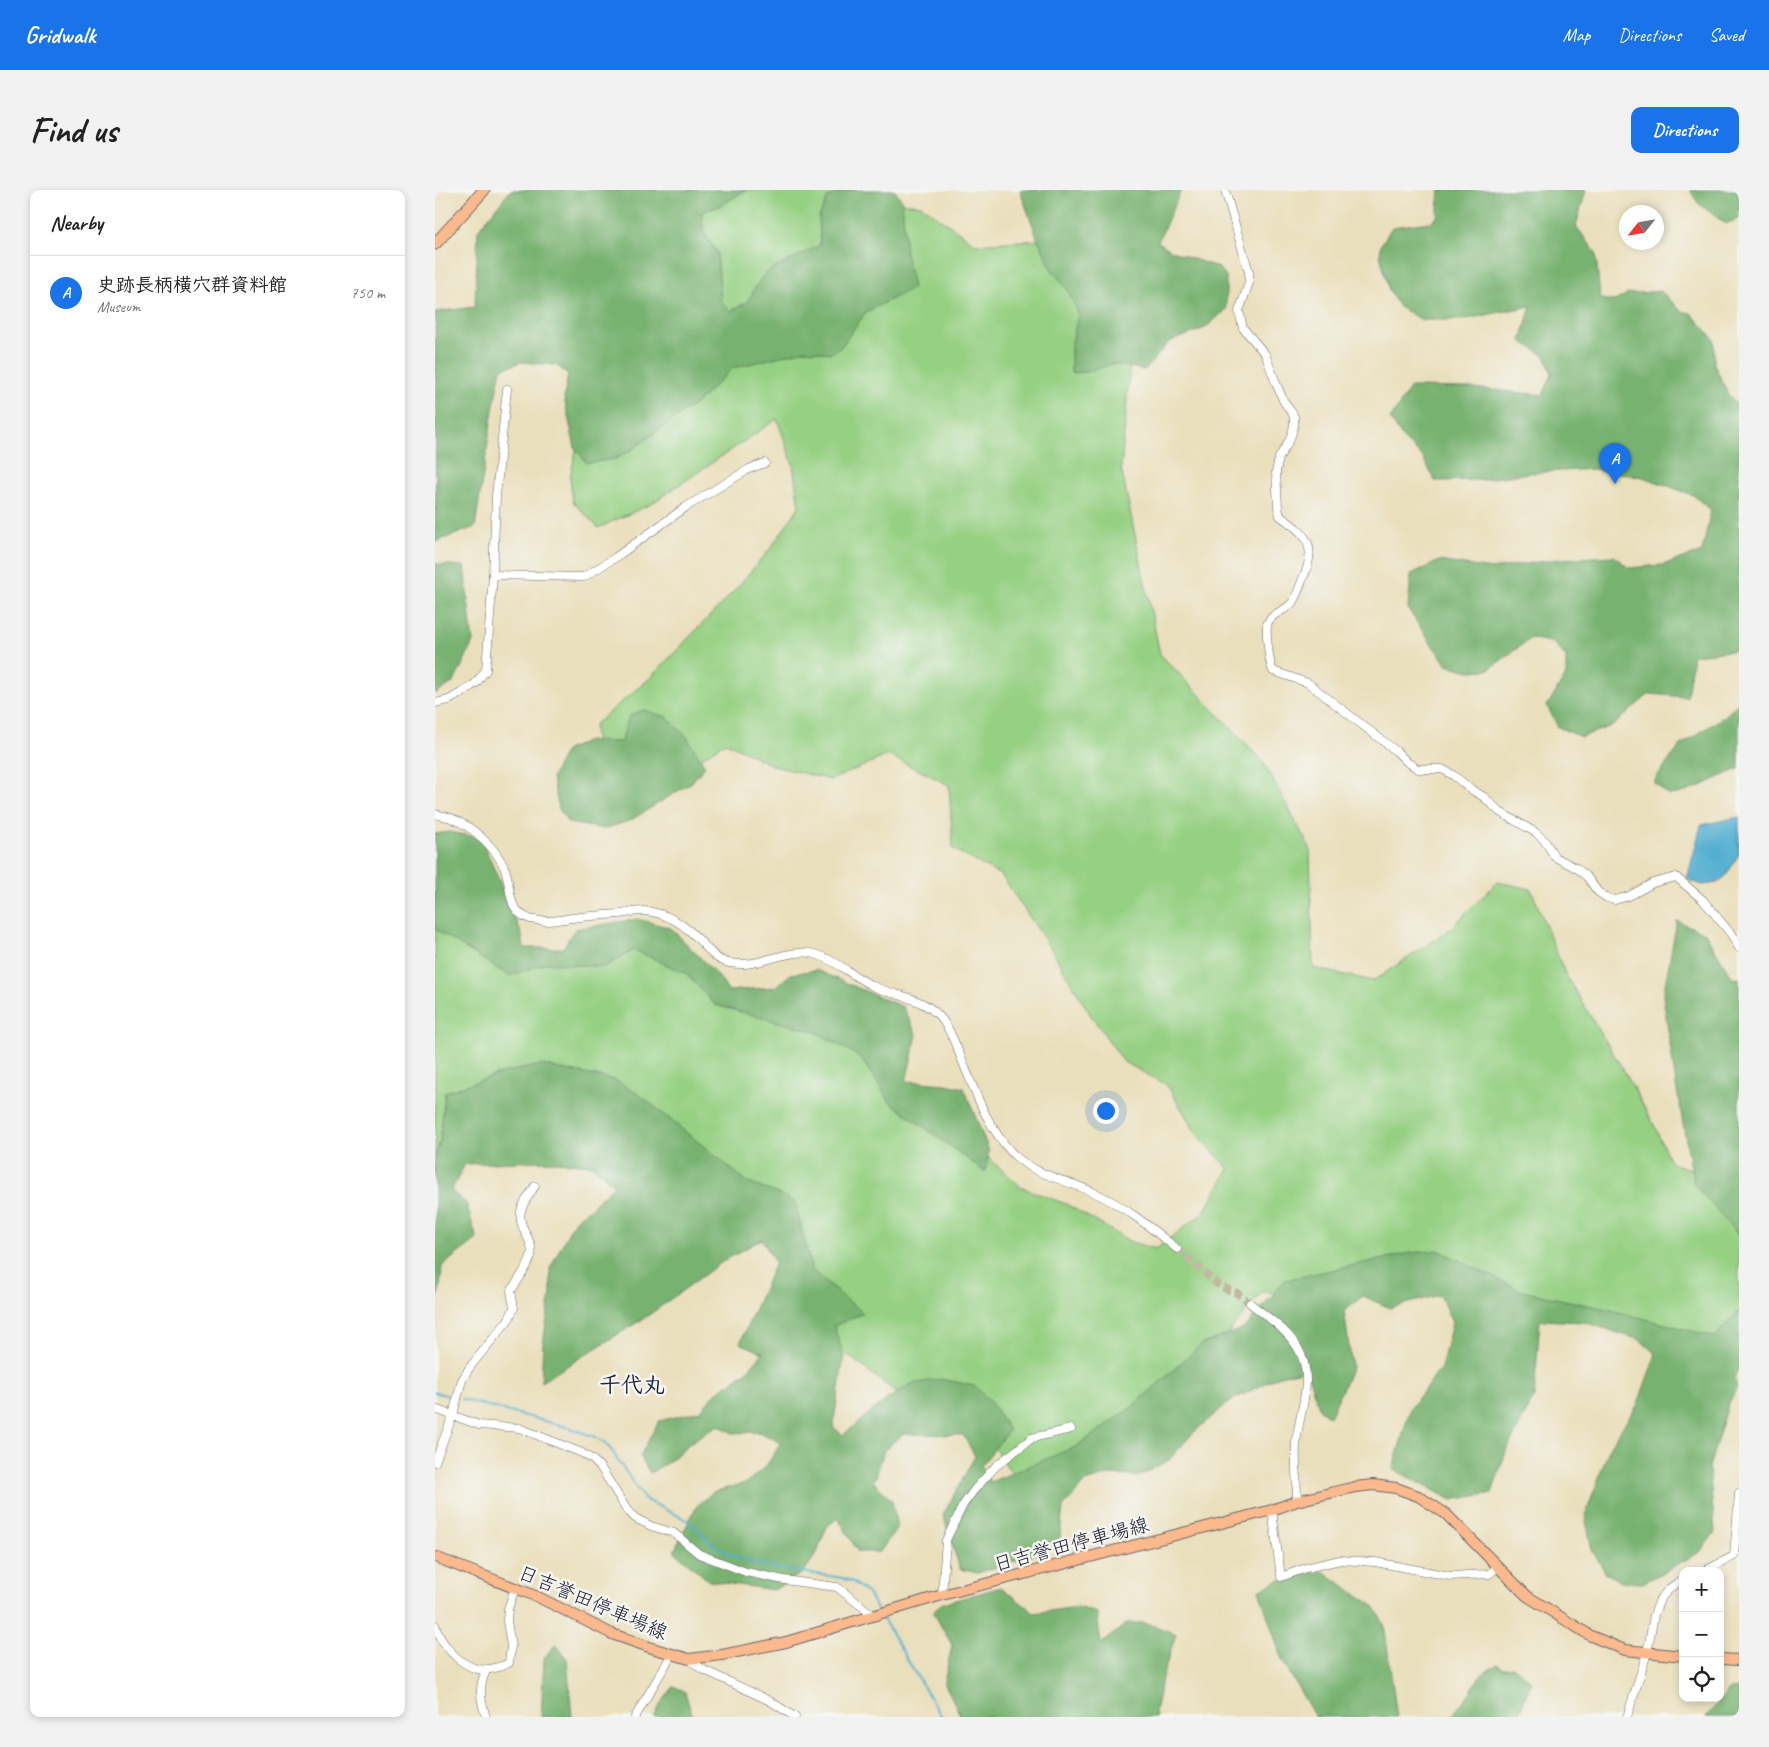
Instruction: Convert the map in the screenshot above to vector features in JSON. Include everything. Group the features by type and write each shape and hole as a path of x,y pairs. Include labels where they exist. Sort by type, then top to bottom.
{"highway":[{"path":"435,244 484,190"}],"main road":[{"name":"日吉誉田停車場線","path":"435,1557 538,1596 612,1634 689,1659 722,1655 786,1642 942,1595 1272,1510 1297,1501 1355,1486 1373,1485 1396,1488 1418,1496 1446,1514 1527,1596 1591,1636 1625,1650 1679,1656"},
{"path":"1724,1659 1739,1660"}],"street":[{"path":"1225,190 1249,272 1249,283 1239,311 1243,328 1265,354 1275,383 1294,416 1294,426 1290,439 1279,458 1276,472 1280,516 1295,527 1308,542 1311,556 1308,568 1292,603 1271,618 1267,626 1270,664 1273,671 1308,683 1418,769 1442,769 1484,796 1500,812 1535,832 1544,840 1555,857 1578,869 1587,877 1598,892 1607,898 1615,900 1629,896 1653,884 1676,877 1703,900 1726,928 1739,948"},
{"path":"435,704 449,700 466,690 476,683 486,670 493,575 496,496 507,389"},
{"path":"493,575 584,577 686,507 749,469 765,463"},
{"path":"435,814 451,817 462,823 490,847 505,868 509,895 516,908 519,913 530,919 544,922 600,915 650,912 668,916 685,927 719,960 731,964 741,964 795,954 815,954 851,972 871,985 915,999 932,1009 950,1030 989,1121 999,1138 1016,1157 1036,1169 1095,1193 1125,1208 1177,1249"},
{"path":"435,1462 453,1415 462,1380 470,1367 509,1319 514,1308 511,1291 531,1256 531,1244 523,1232 520,1220 521,1209 535,1186"},
{"path":"1250,1303 1291,1338 1305,1364 1307,1382 1296,1444 1297,1501"},
{"path":"435,1408 479,1425 519,1428 582,1454 601,1468 627,1510 635,1518 651,1526 674,1533 699,1554 746,1572 784,1580 837,1587 874,1616"},
{"path":"942,1595 946,1540 963,1505 974,1490 996,1466 1033,1438 1071,1430"},
{"path":"1712,1567 1734,1556 1739,1493"},
{"path":"1272,1510 1281,1577 1340,1560 1375,1562 1450,1576 1489,1574 1498,1567"},
{"path":"1627,1717 1647,1653 1654,1615 1660,1599 1679,1582"},
{"path":"435,1625 444,1642 463,1663 479,1670 502,1666 509,1662 511,1646 507,1621 508,1609 515,1588"},
{"path":"635,1717 672,1654"},
{"path":"689,1659 702,1668 771,1701 795,1717"},
{"path":"486,1717 482,1703 481,1682 487,1669"}],"green space":[{"path":"511,190 746,190 720,206 702,212 703,230 717,253 721,301 731,311 747,302 761,278 769,271 820,245 819,217 828,197 847,190 894,190 902,200 906,254 913,288 866,312 841,347 831,353 805,350 733,368 698,402 616,459 587,463 575,448 564,398 568,374 556,365 521,362 501,369 475,527 435,542 435,312 475,307 478,230"},
{"path":"648,190 855,190 862,199 921,205 976,244 1098,236 1135,306 1121,468 1160,654 1262,760 1310,848 1313,968 1373,981 1447,932 1497,882 1531,889 1566,976 1624,1071 1654,1125 1671,1163 1714,1176 1739,1202 1739,1330 1706,1357 1467,1287 1316,1295 1262,1292 1216,1348 1186,1378 1020,1485 977,1423 906,1400 819,1333 781,1235 501,1100 435,1186 435,891 517,960 661,940 718,993 769,1002 878,1058 1021,1187 1066,1204 1131,1242 1156,1249 1204,1212 1229,1169 1196,1133 1167,1085 1124,1062 1090,1014 1053,952 1002,876 953,849 949,785 888,755 831,780 774,766 726,742 680,772 598,774 594,725 649,679 733,592 770,549 799,507 793,464 777,419 651,504 598,528 573,502 570,477 587,402"},
{"path":"1020,190 1181,190 1158,242 1172,251 1219,268 1226,277 1226,310 1205,328 1169,342 1145,370 1112,364 1087,372 1071,373 1071,348 1078,313 1068,290 1052,270 1036,235"},
{"path":"1440,190 1586,190 1576,226 1596,253 1600,299 1615,301 1627,294 1661,291 1681,311 1691,313 1714,339 1714,364 1728,394 1739,407 1739,650 1693,655 1687,697 1649,694 1614,725 1581,737 1558,727 1547,706 1566,675 1566,657 1554,643 1531,638 1488,670 1469,671 1447,665 1408,609 1411,574 1439,561 1491,569 1559,559 1614,556 1629,568 1662,565 1702,552 1711,510 1693,495 1643,477 1594,469 1528,473 1481,480 1435,481 1422,456 1406,442 1390,419 1411,387 1472,388 1543,395 1552,374 1545,356 1521,341 1531,306 1461,320 1422,320 1399,307 1389,290 1380,255 1381,245 1392,227 1431,222 1437,217"},
{"path":"1690,190 1739,190 1739,218 1726,224 1698,203"},
{"path":"435,564 464,566 473,642 454,682 435,694"},
{"path":"1739,702 1739,769 1678,794 1669,795 1654,783 1657,776 1681,745 1725,716"},
{"path":"644,710 667,717 686,736 705,766 691,783 631,820 605,829 568,823 559,809 552,778 566,750 589,741 621,742 629,716"},
{"path":"449,832 481,838 522,935 524,948 563,948 575,929 637,919 671,928 719,977 728,991 775,987 791,974 816,970 903,1007 917,1035 906,1081 946,1084 964,1088 989,1151 985,1172 890,1102 860,1057 816,1032 715,1005 687,974 634,950 604,967 546,963 509,976 435,929 435,834"},
{"path":"1677,921 1705,933 1733,979 1739,978 1739,1236 1694,1184 1676,1085 1663,996"},
{"path":"541,1065 615,1080 641,1096 749,1183 781,1195 795,1203 812,1270 863,1313 834,1326 844,1356 833,1427 843,1435 886,1400 911,1384 941,1379 975,1386 990,1401 1009,1430 981,1466 990,1482 1075,1447 1131,1408 1202,1344 1245,1328 1285,1280 1410,1253 1438,1250 1522,1291 1611,1310 1715,1337 1739,1311 1739,1368 1734,1377 1737,1387 1728,1405 1709,1467 1715,1532 1700,1552 1643,1583 1621,1582 1606,1573 1592,1550 1585,1516 1611,1444 1637,1406 1656,1354 1640,1340 1584,1322 1540,1320 1534,1398 1506,1451 1492,1493 1452,1500 1393,1469 1410,1409 1441,1368 1452,1323 1440,1295 1390,1308 1363,1296 1344,1311 1352,1367 1330,1417 1320,1410 1306,1370 1280,1376 1230,1401 1192,1434 1169,1460 1139,1476 1108,1475 1085,1482 1063,1507 1059,1546 978,1573 960,1569 943,1515 975,1456 963,1435 903,1434 884,1450 873,1481 892,1501 897,1527 880,1552 858,1552 838,1518 827,1526 817,1553 804,1572 774,1590 709,1581 674,1551 696,1507 713,1492 746,1483 767,1465 781,1443 760,1432 733,1433 718,1425 691,1442 670,1461 650,1473 640,1456 659,1421 700,1411 716,1393 746,1372 763,1353 740,1343 775,1263 762,1239 719,1264 646,1317 541,1382 543,1344 551,1292 550,1268 575,1220 591,1208 614,1185 592,1165 544,1161 465,1164 451,1191 466,1203 477,1239 442,1266 440,1289 435,1307 435,1157 440,1141 445,1092 506,1072"},
{"path":"1322,1571 1374,1606 1384,1624 1397,1717 1315,1717 1282,1660 1259,1590 1279,1580"},
{"path":"1001,1587 1034,1613 1078,1607 1097,1613 1101,1644 1127,1623 1147,1623 1176,1634 1162,1678 1155,1712 1156,1717 961,1717 944,1682 952,1645 933,1612 941,1604"},
{"path":"556,1644 567,1659 572,1717 541,1717 544,1658"},
{"path":"1497,1664 1504,1668 1514,1667 1531,1681 1518,1717 1451,1717 1480,1676"},
{"path":"674,1686 685,1692 693,1717 654,1717 662,1702"},
{"path":"1739,1688 1739,1717 1706,1717 1719,1702 1724,1702 1724,1696 1730,1689"}],"water":[{"path":"1739,817 1739,854 1726,876 1717,883 1702,885 1687,879 1701,825"}],"waterway":[{"path":"435,1392 456,1398"},
{"path":"461,1399 567,1427 595,1437 604,1442 612,1451 642,1496 648,1501 687,1520 712,1543 728,1553 747,1561 775,1568 842,1578 853,1582 868,1594 878,1611"},
{"path":"882,1617 943,1717"}],"tunnel":[{"path":"1177,1249 1216,1283 1237,1293 1250,1303"}],"place":[{"name":"史跡長柄横穴群資料館","path":"1615,484"}],"district":[{"name":"千代丸","path":"632,1384"}]}
